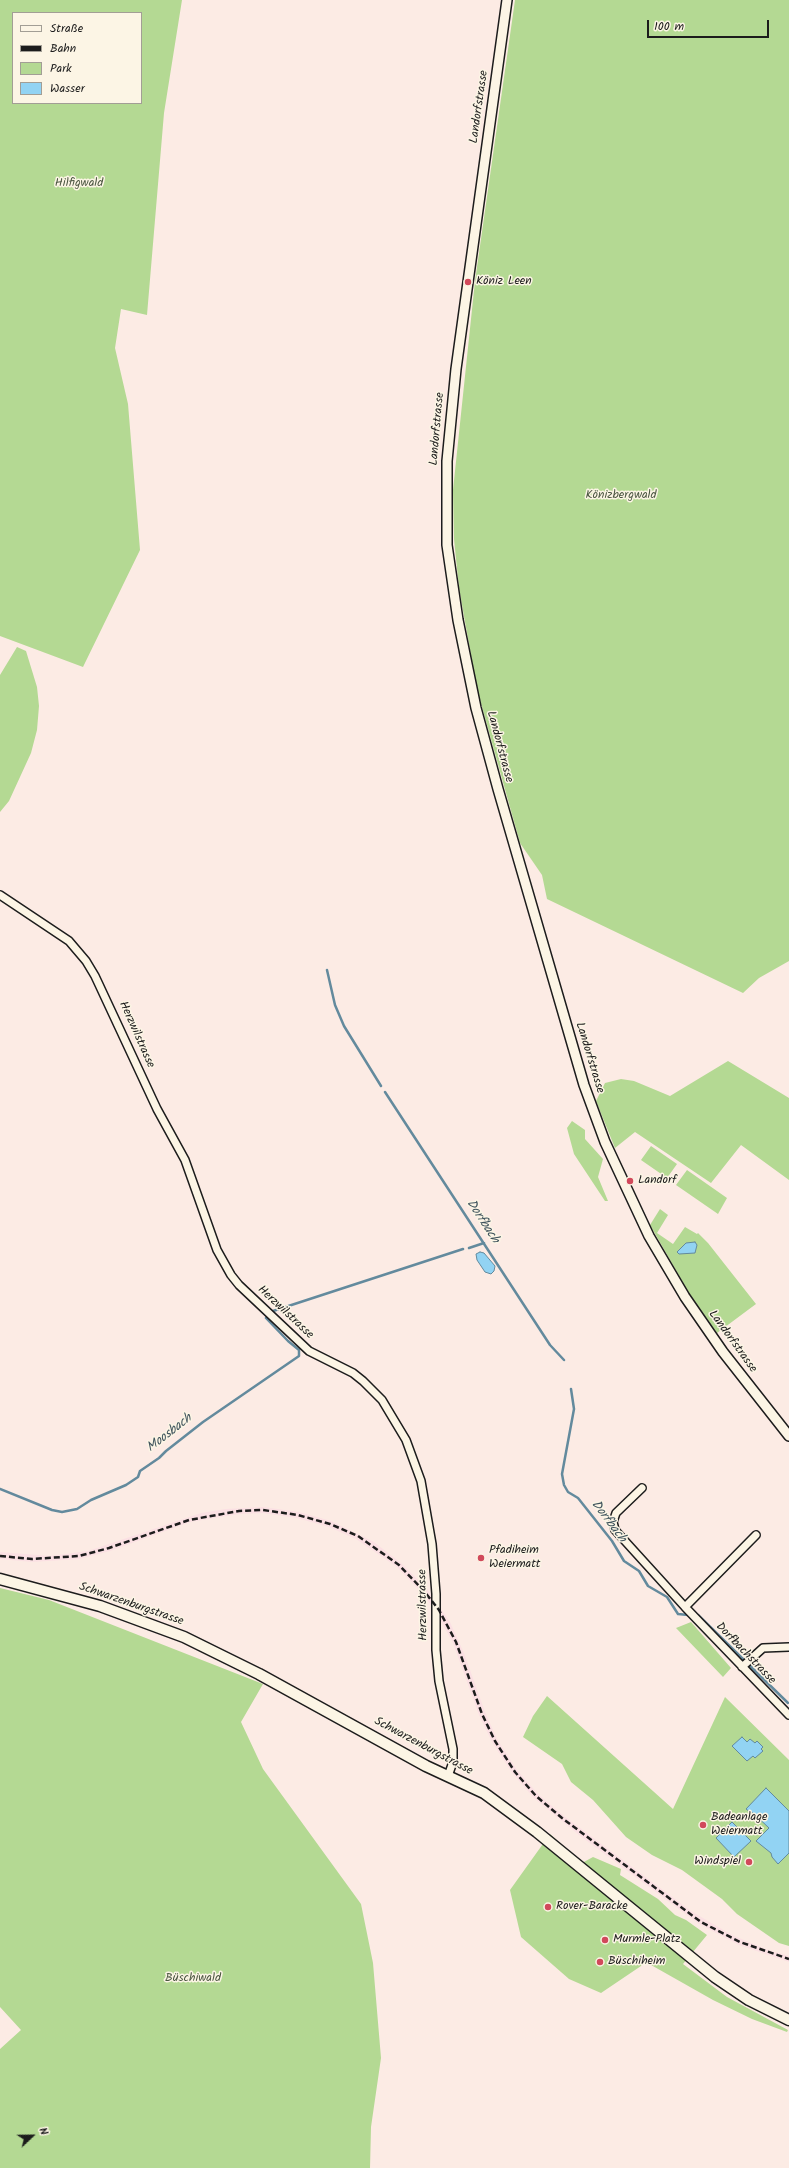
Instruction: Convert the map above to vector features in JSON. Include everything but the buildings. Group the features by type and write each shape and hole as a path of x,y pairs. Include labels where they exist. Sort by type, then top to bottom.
{"main road":[{"name":"Schwarzenburgstrasse","path":"0,1579 107,1608 184,1637 259,1674 426,1766 484,1793 527,1824 714,1977 749,2000 789,2020"}],"street":[{"name":"Landorfstrasse","path":"507,0 459,344 447,461 448,545 452,591 463,648 486,747 584,1085 605,1142 649,1236 685,1297 723,1352 789,1436"},
{"name":"Herzwilstrasse","path":"0,894 69,941 86,961 101,985 154,1102 177,1144 217,1250 231,1275 239,1285 309,1351 353,1373 363,1381 382,1400 406,1440 421,1481 432,1544 436,1594 436,1650 440,1688 453,1749 453,1762 448,1776"},
{"name":"Dorfbachstrasse","path":"642,1488 616,1513 613,1522 615,1530 685,1607 789,1715"},
{"path":"685,1607 756,1535"},
{"path":"742,1667 763,1648 789,1647"}],"shaded area":[{"path":"263,1507 299,1512 331,1521 374,1542 401,1563 427,1589 450,1622 464,1653 485,1712 497,1739 517,1770 538,1794 564,1816 691,1911 732,1935 768,1950 789,1956 789,1962 739,1945 699,1924 579,1835 534,1798 513,1774 492,1742 479,1715 453,1643 436,1612 422,1593 397,1567 356,1539 329,1527 297,1518 263,1513 239,1514 190,1522 110,1551 79,1559 32,1562 0,1559 0,1552 50,1556 88,1551 201,1513 226,1509"}],"green space":[{"name":"Hilfigwald","path":"0,0 182,0 164,113 147,315 121,309 115,348 128,404 140,550 83,667 0,636"},
{"name":"Könizbergwald","path":"515,0 789,0 789,961 759,978 743,993 547,899 542,875 520,843 477,689 459,588 454,539 453,490 475,281"},
{"path":"17,647 26,651 37,687 39,706 37,730 31,753 9,801 0,812 0,675"},
{"path":"728,1061 789,1098 789,1180 741,1145 711,1183 635,1132 615,1148 596,1101 605,1083 621,1079 634,1081 670,1096"},
{"path":"572,1121 585,1130 585,1139 603,1159 598,1177 608,1201 605,1201 574,1154 567,1128"},
{"path":"651,1146 677,1164 667,1178 641,1160"},
{"path":"687,1170 727,1198 718,1214 676,1185"},
{"path":"660,1209 668,1215 657,1233 673,1244 685,1227 697,1234 698,1233 708,1243 756,1304 717,1333 689,1293 650,1225"},
{"name":"Büschiwald","path":"0,1588 49,1600 263,1684 241,1722 263,1769 361,1904 373,1963 381,2058 371,2127 370,2168 0,2168 0,2049 21,2030 0,2007"},
{"path":"691,1622 731,1668 723,1677 676,1628"},
{"name":"Badeanlage Weiermatt","path":"547,1696 673,1809 725,1697 789,1760 789,1946 779,1943 737,1914 722,1899 682,1870 652,1855 626,1837 593,1800 571,1782 562,1764 523,1737 533,1716"},
{"path":"550,1834 582,1863 593,1857 621,1869 620,1875 658,1899 675,1915 686,1920 707,1935 683,1964 727,1997 788,2030 787,2032 752,2019 713,2000 644,1961 641,1966 601,1993 569,1979 521,1937 510,1890"}],"water":[{"path":"695,1242 697,1245 695,1253 679,1254 677,1252 686,1243"},
{"path":"480,1252 484,1253 495,1266 494,1271 491,1274 485,1272 477,1260 476,1254"},
{"path":"742,1737 747,1742 750,1739 755,1743 757,1741 763,1747 761,1749 763,1751 755,1758 753,1756 747,1761 732,1746"},
{"path":"766,1788 789,1811 789,1853 778,1864 772,1857 771,1853 756,1841 769,1828 753,1813 746,1809"},
{"path":"732,1822 751,1841 734,1857 716,1838"}],"waterway":[{"name":"Dorfbach","path":"327,970 335,1005 344,1026 381,1086"},
{"name":"Dorfbach","path":"385,1092 550,1345 564,1360"},
{"name":"Moosbach","path":"469,1248 484,1243"},
{"name":"Moosbach","path":"270,1312 463,1249"},
{"name":"Moosbach","path":"0,1489 52,1510 62,1512 77,1509 91,1500 126,1485 138,1477 140,1471 159,1458 203,1422 299,1356 299,1350 266,1318"},
{"name":"Dorfbach","path":"571,1389 574,1409 562,1474 564,1485 568,1492 578,1498 612,1541 624,1561 639,1571 648,1586 667,1597 678,1614 688,1615"},
{"name":"Dorfbach","path":"698,1615 788,1703"}],"railway":[{"path":"0,1556 32,1559 79,1556 109,1548 189,1520 239,1511 263,1510 298,1515 330,1524 358,1536 399,1565 424,1591 439,1610 456,1642 482,1714 495,1741 515,1772 536,1796 562,1818 701,1922 740,1942 789,1959"}],"place":[{"name":"Köniz Leen","path":"468,282"},
{"name":"Landorf","path":"630,1181"},
{"name":"Pfadiheim Weiermatt","path":"481,1558"},
{"name":"Badeanlage Weiermatt","path":"703,1825"},
{"name":"Windspiel","path":"749,1862"},
{"name":"Rover-Baracke","path":"548,1907"},
{"name":"Murmle-Platz","path":"605,1940"},
{"name":"Büschiheim","path":"600,1962"}]}
